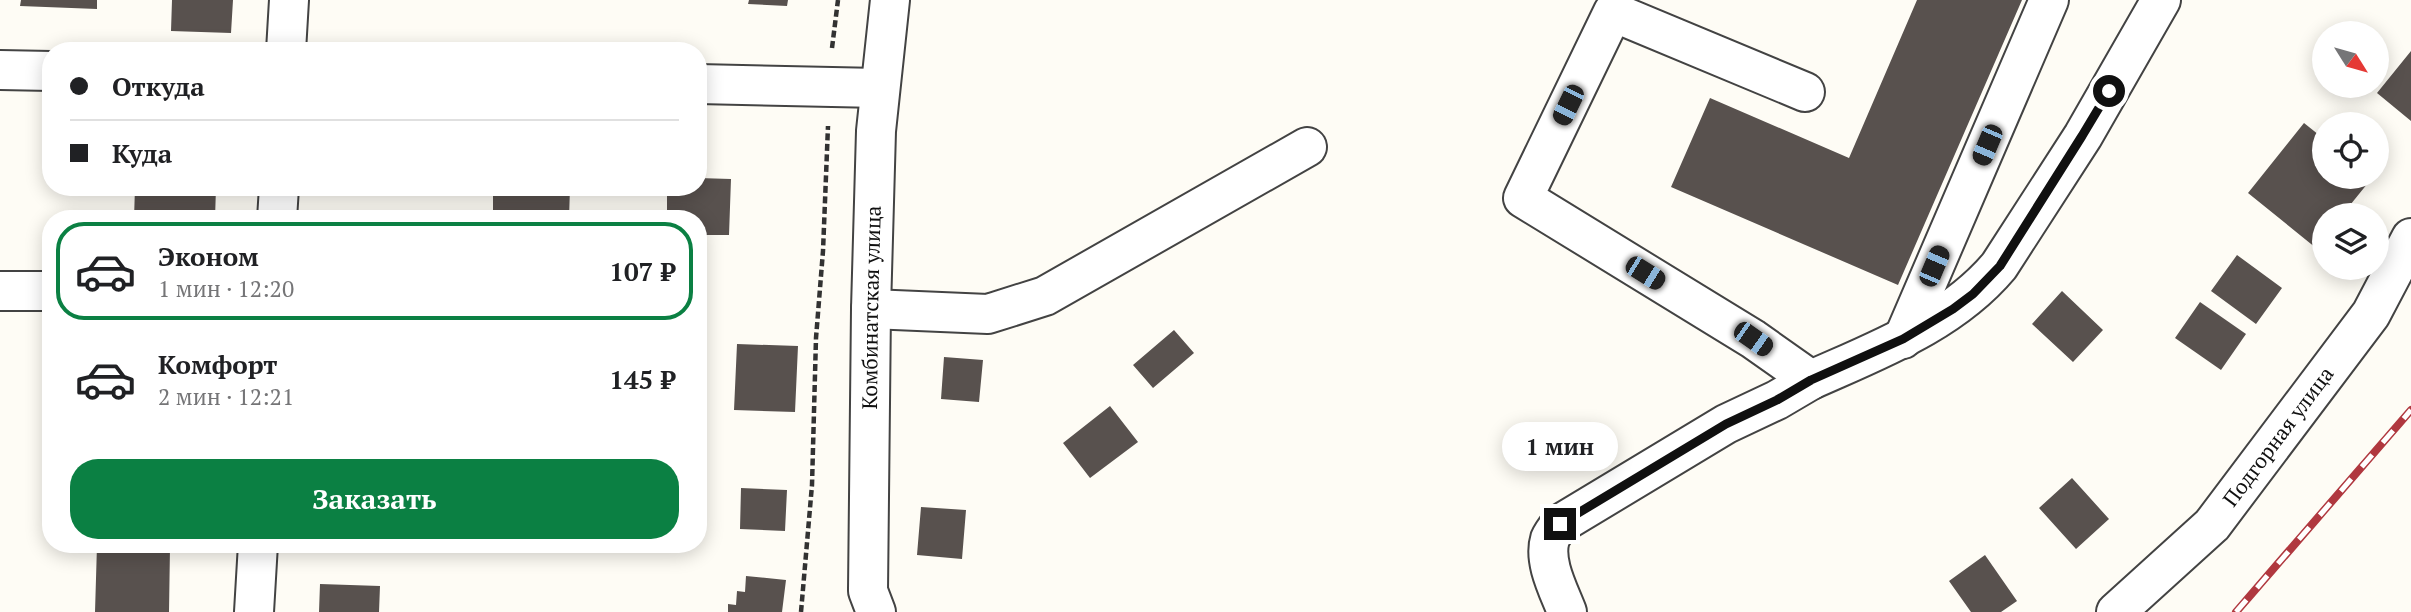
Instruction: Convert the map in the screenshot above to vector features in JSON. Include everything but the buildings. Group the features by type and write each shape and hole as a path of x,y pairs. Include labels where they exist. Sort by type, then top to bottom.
{"street":[{"path":"287,42 289,0"},
{"name":"Комбинатская улица","path":"876,612 868,591 871,309 876,131 890,0"},
{"path":"1903,339 2049,0"},
{"path":"1567,612 1548,550 1550,537 1560,524 1726,424 1777,400 1811,380 1903,339 1963,302 1986,282 2000,266 2082,136 2161,0"},
{"path":"1805,92 1613,12 1523,198 1753,339 1811,380"},
{"path":"0,70 42,71"},
{"path":"707,84 879,88"},
{"path":"871,309 988,314 1045,296 1307,147"},
{"name":"Подгорная улица","path":"2116,612 2212,525 2371,314 2411,238"},
{"path":"0,291 42,291"},
{"path":"254,612 257,553"}],"path":[{"path":"801,612 812,485 828,87 838,0"}],"railway":[{"path":"2236,612 2411,410"}],"route":[{"path":"1560,524 1726,424 1777,400 1811,380 1903,339 1973,294 2000,266 2109,91"}]}
